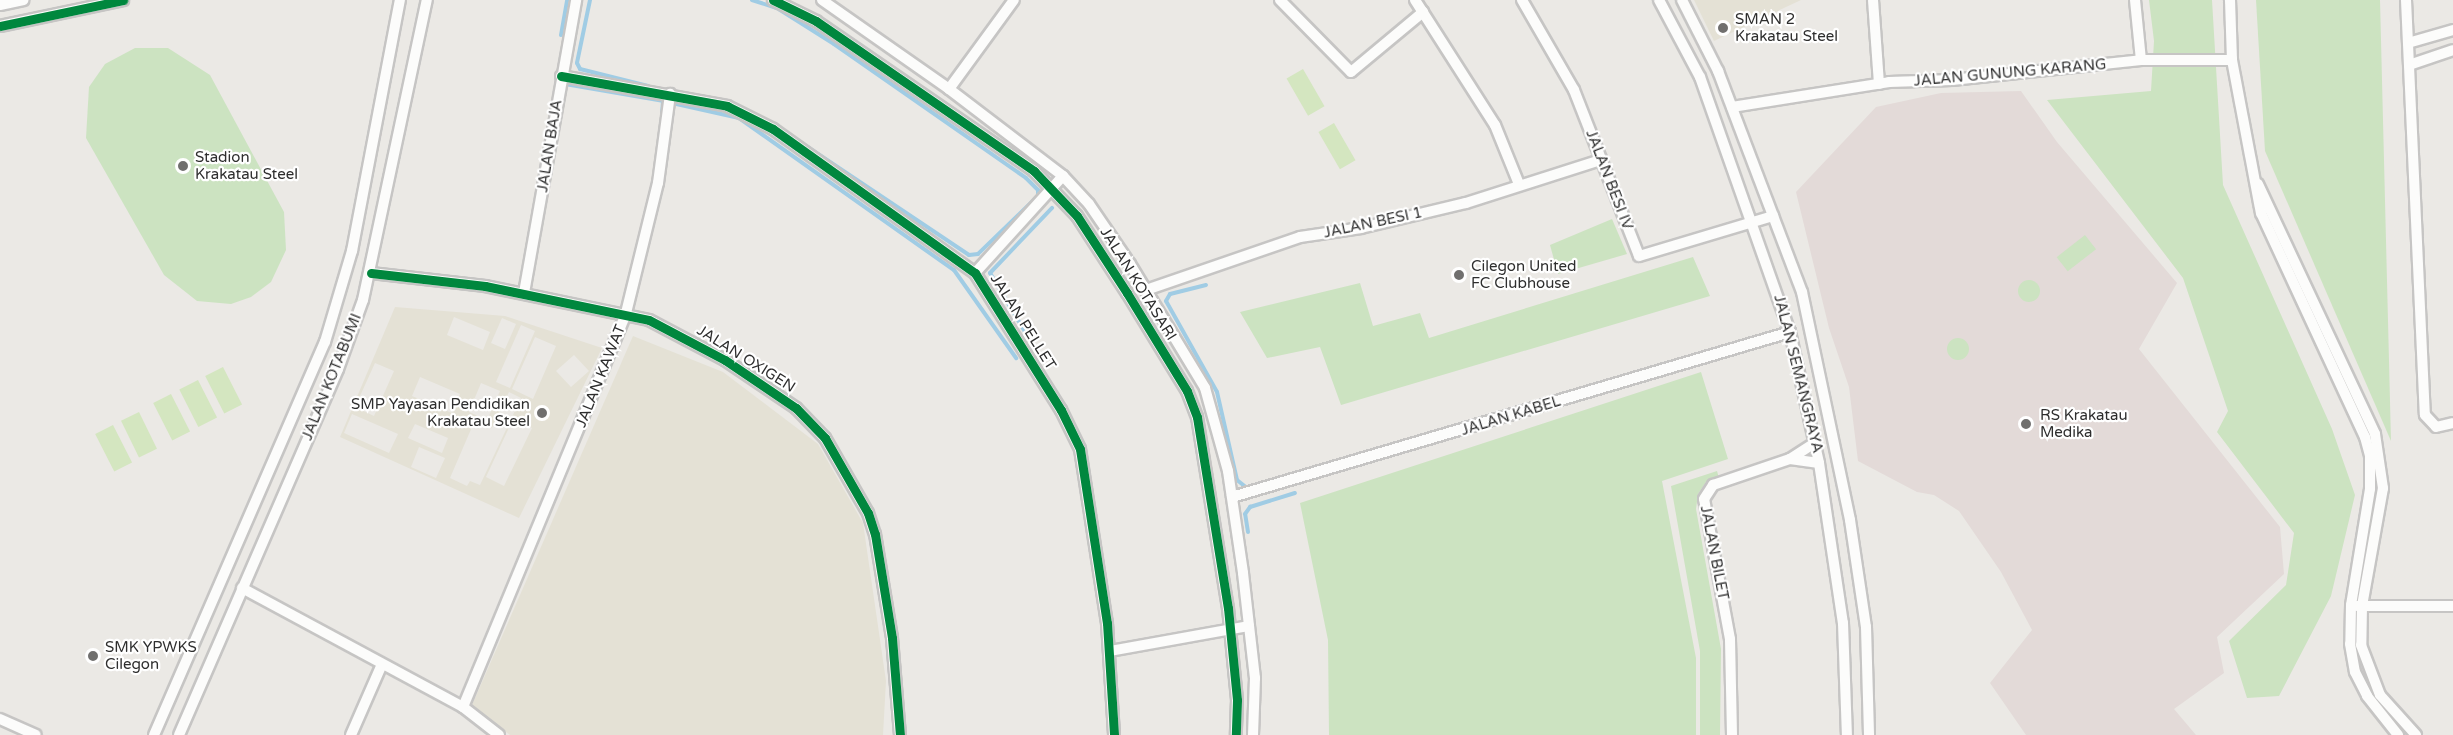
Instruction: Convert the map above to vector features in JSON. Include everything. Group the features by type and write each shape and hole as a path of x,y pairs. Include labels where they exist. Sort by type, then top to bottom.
{"street":[{"path":"0,4 23,0"},
{"path":"0,26 123,0"},
{"name":"JALAN KOTABUMI","path":"154,735 318,362 352,251 400,0"},
{"name":"JALAN KOTABUMI","path":"179,735 338,369 371,273 427,0"},
{"name":"JALAN BAJA","path":"524,293 576,0"},
{"name":"JALAN KOTASARI","path":"773,0 816,21 1034,171 1077,216 1187,391 1197,417 1230,629 1237,700 1236,735"},
{"name":"JALAN KOTASARI","path":"822,0 949,89 1063,176 1089,204 1146,290 1208,393 1237,496 1255,678 1253,735"},
{"path":"949,89 1014,0"},
{"path":"1280,0 1351,72 1423,12"},
{"path":"1415,0 1495,125 1519,184"},
{"name":"JALAN BESI IV","path":"1522,0 1574,90 1639,256 1753,224"},
{"name":"JALAN SEMANGRAYA","path":"1659,0 1700,77 1790,332 1819,463 1843,623 1847,735"},
{"name":"JALAN SEMANGRAYA","path":"1682,0 1732,107 1802,292 1850,520 1866,627 1869,735"},
{"path":"1873,0 1879,84"},
{"path":"2135,0 2141,60"},
{"path":"2230,0 2232,60 2261,213 2365,437 2370,456 2370,489 2350,644 2355,672 2376,712 2398,735"},
{"path":"2406,0 2425,415 2436,427 2453,423"},
{"path":"2408,43 2453,30"},
{"path":"2409,65 2453,50"},
{"name":"JALAN GUNUNG KARANG","path":"1732,107 1879,84 1952,80 2141,60 2232,60"},
{"name":"JALAN PELLET","path":"561,76 669,99 727,106 773,129 975,273 1061,410 1080,449 1110,651 1114,735"},
{"name":"JALAN KAWAT","path":"463,707 626,313 656,194 669,99"},
{"name":"JALAN BESI 1","path":"1146,290 1300,237 1361,228 1466,203 1519,184 1601,160"},
{"path":"975,273 1063,176"},
{"path":"1753,224 1773,216"},
{"name":"JALAN OXIGEN","path":"371,273 524,293 626,313 649,320 768,387 825,438 868,513 875,534 892,638 900,735"},
{"name":"JALAN KABEL","path":"1237,496 1790,332"},
{"path":"318,362 338,369"},
{"name":"JALAN BILET","path":"1732,735 1730,639 1704,499 1713,485 1790,459 1815,443"},
{"path":"1790,459 1819,463"},
{"path":"242,588 463,707 499,735"},
{"path":"2356,606 2453,606"},
{"path":"2356,606 2361,645 2371,677 2395,715 2416,735"},
{"path":"1110,651 1249,626"},
{"path":"351,735 382,664"},
{"path":"0,719 36,735"}],"shaded area":[{"name":"SMAN 2 Krakatau Steel","path":"1694,0 1801,0 1714,41"},
{"name":"RS Krakatau Medika","path":"2021,91 2057,142 2177,283 2139,349 2280,527 2284,574 2217,637 2224,673 2174,709 2196,735 2026,735 1990,683 2032,630 2001,572 1959,511 1934,495 1917,492 1858,461 1849,387 1829,328 1796,192 1876,107 1941,93"},
{"name":"SMP Yayasan Pendidikan Krakatau Steel","path":"395,307 505,316 602,348 519,518 340,437","holes":["454,317 490,332 483,350 447,335","502,318 516,324 505,349 491,343","521,325 535,331 510,388 496,382","535,337 556,346 533,399 512,389","574,355 589,371 571,387 556,371","375,363 394,371 374,416 355,407","420,377 460,394 452,413 412,396","481,383 500,391 487,420 469,412","509,392 521,398 480,485 470,481 467,486 450,478 475,420 492,428","352,414 398,434 389,453 344,433","513,419 532,428 504,486 486,477","415,424 448,438 442,453 408,438","419,447 445,458 436,478 411,467"]},
{"path":"633,336 723,372 818,444 863,523 886,681 883,735 510,735 472,705"}],"green space":[{"path":"2149,0 2212,0 2223,185 2332,429 2355,495 2331,596 2279,696 2247,698 2229,641 2286,585 2294,533 2217,432 2228,411 2183,278 2047,100 2151,91 2154,41"},
{"path":"2256,0 2380,0 2391,441 2265,151"},
{"path":"135,48 168,48 210,75 284,212 286,250 271,282 251,297 231,304 197,301 164,275 86,138 89,87 105,64"},
{"path":"1303,69 1324,106 1308,116 1287,78"},
{"path":"1334,123 1356,160 1340,169 1318,132"},
{"path":"1612,219 1627,254 1558,274 1550,245"},
{"path":"2085,235 2096,249 2068,271 2057,257"},
{"path":"1693,257 1710,296 1341,405 1320,347 1267,358 1240,312 1360,283 1373,326 1420,313 1429,338"},
{"path":"2029,280 2037,283 2040,291 2037,299 2029,302 2021,299 2018,291 2021,283"},
{"path":"1958,338 1966,341 1969,349 1966,357 1958,360 1950,357 1947,349 1950,341"},
{"path":"223,367 242,404 224,414 205,376"},
{"path":"1701,372 1728,459 1662,481 1696,658 1696,735 1329,735 1328,640 1300,503"},
{"path":"198,380 217,417 198,427 179,390"},
{"path":"171,394 190,431 172,441 153,403"},
{"path":"139,412 157,449 139,458 121,421"},
{"path":"113,425 132,462 114,472 95,434"},
{"path":"1717,471 1719,478 1706,482 1698,494 1696,509 1721,649 1720,735 1700,735 1700,651 1671,486"}],"waterway":[{"path":"561,35 567,0"},
{"path":"590,0 577,63 580,69 648,86"},
{"path":"752,0 777,8 834,44 1026,178 1038,190 1038,196 978,254 969,255 787,133"},
{"path":"565,84 663,101 662,115"},
{"path":"663,101 739,118 954,270 1016,358"},
{"path":"1034,347 990,273 1052,208"},
{"path":"1206,285 1170,294 1166,301 1217,392 1237,480 1248,489"},
{"path":"1248,532 1245,514 1250,507 1295,493"}],"cycle path":[{"path":"0,26 123,0"},
{"path":"773,0 816,21 1034,171 1077,216 1127,293 1187,391 1197,417 1228,608 1237,700 1236,735"},
{"path":"561,76 727,106 773,129 975,273 1061,410 1080,449 1107,623 1114,735"},
{"path":"371,273 485,286 649,320 725,360 796,408 825,438 868,513 875,534 892,638 900,735"}],"place":[{"name":"SMAN 2 Krakatau Steel","path":"1723,28"},
{"name":"Stadion Krakatau Steel","path":"183,166"},
{"name":"Cilegon United FC Clubhouse","path":"1459,275"},
{"name":"SMP Yayasan Pendidikan Krakatau Steel","path":"542,413"},
{"name":"RS Krakatau Medika","path":"2026,424"},
{"name":"SMK YPWKS Cilegon","path":"93,656"}]}
